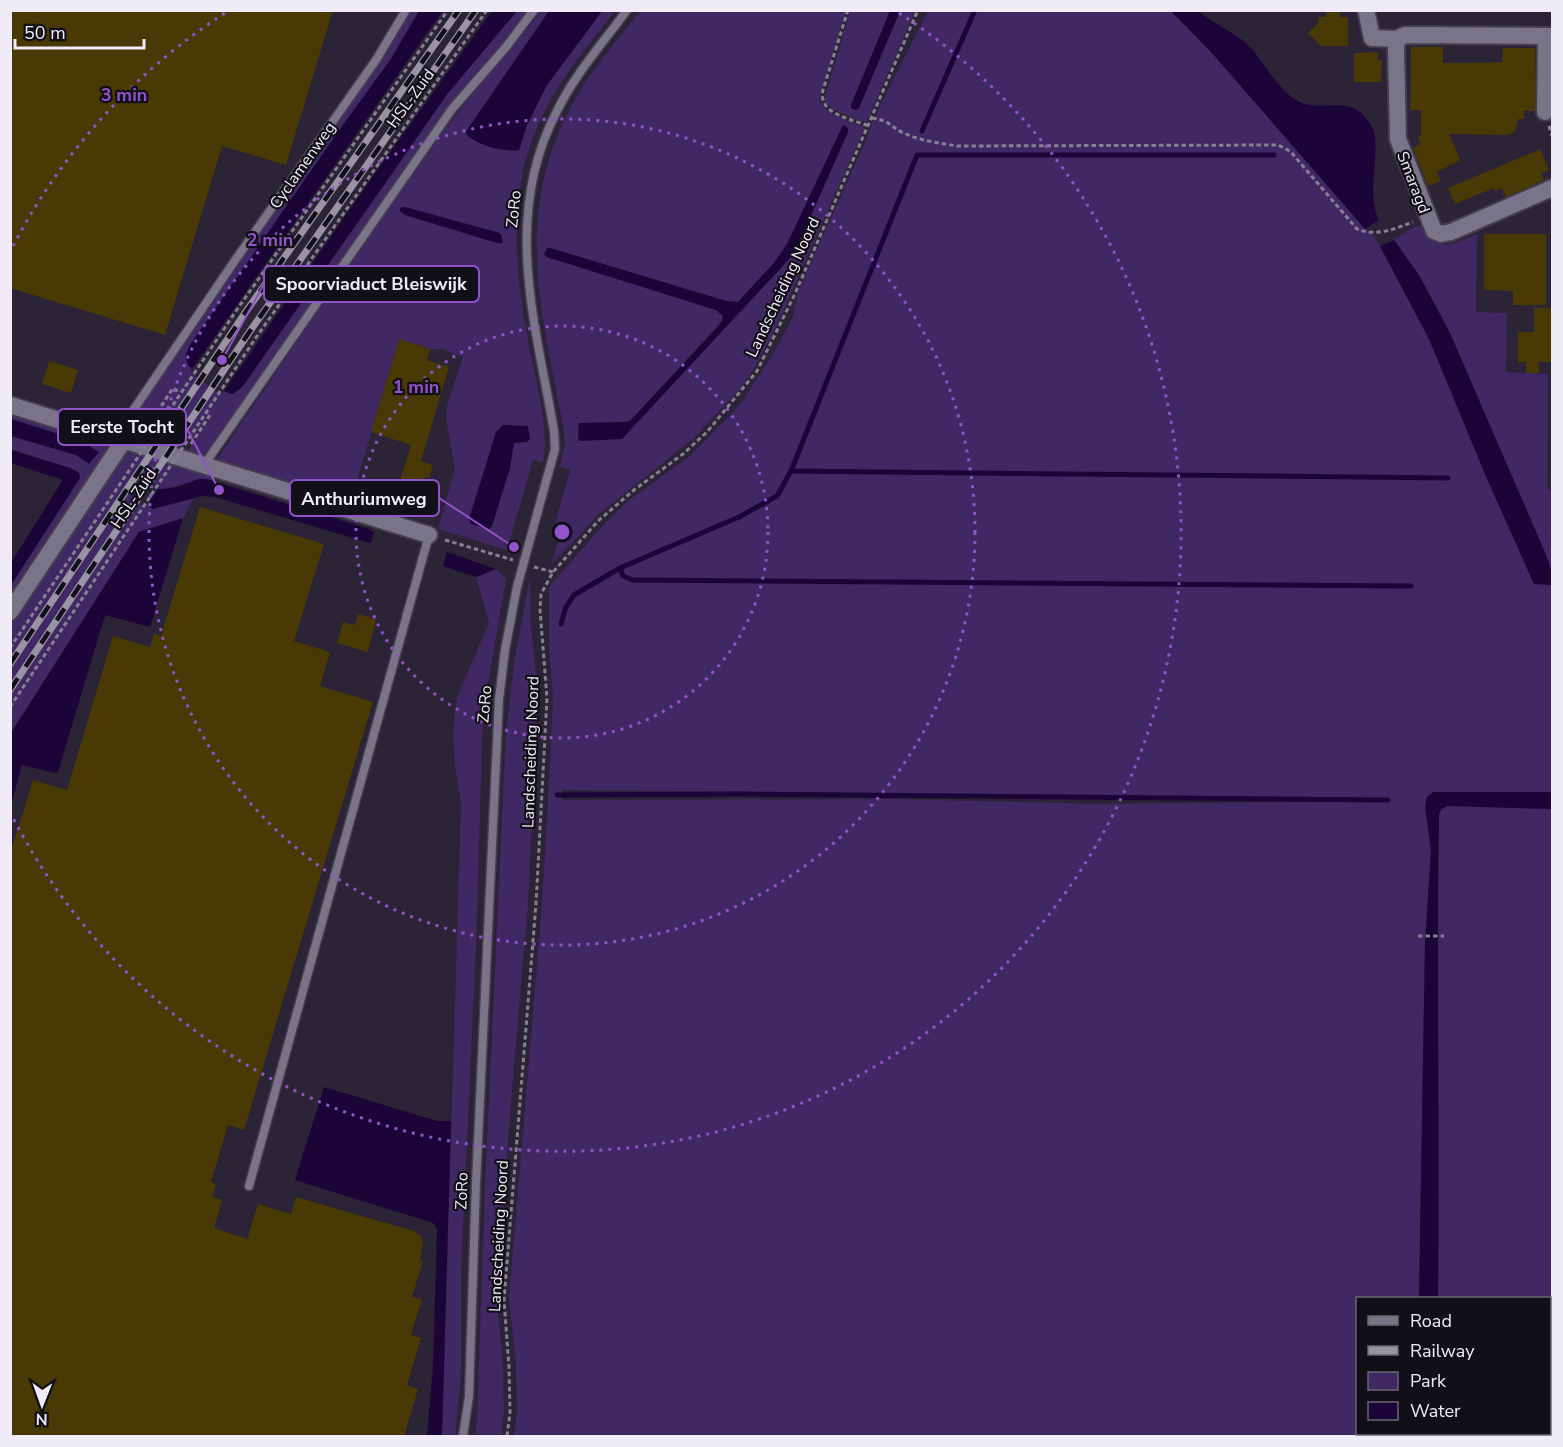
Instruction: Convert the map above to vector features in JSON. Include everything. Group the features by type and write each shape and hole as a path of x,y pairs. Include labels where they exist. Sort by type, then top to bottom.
{"street":[{"path":"1366,10 1372,38 1397,39 1405,35 1549,36 1545,112"},
{"name":"Smaragd","path":"1397,39 1398,139 1434,231 1441,234 1451,232 1552,188"},
{"path":"10,405 429,535"},
{"name":"Cyclamenweg","path":"10,612 119,439"}],"lane":[{"name":"Cyclamenweg","path":"119,439 223,277 376,60 406,10"},
{"path":"204,466 452,110 506,47 534,10"},
{"name":"ZoRo","path":"463,1437 469,1396 495,755 505,650 523,564 552,465 555,442 526,267 526,221 530,187 542,145 560,105 579,74 627,10"},
{"path":"249,1186 429,535"}],"path":[{"name":"HSL-Zuid","path":"10,648 180,393 448,10"},
{"name":"HSL-Zuid","path":"10,707 206,412 326,237 487,10"},
{"path":"848,10 823,90 822,100 824,105 834,112 868,126"},
{"name":"Landscheiding Noord","path":"507,1437 510,1413 504,1300 536,904 547,698 540,602 543,588 553,572 598,521 707,432 757,371 794,296 918,10"},
{"path":"872,118 890,123 903,134 957,146 1278,146 1290,151 1357,229 1366,233 1378,233 1427,217"},
{"path":"157,413 173,388 180,393"},
{"path":"194,440 210,415 206,412"},
{"path":"429,535 553,572"},
{"path":"1418,936 1444,936"}],"green space":[{"path":"410,11 419,11 399,47 190,345 239,391 448,93 517,11 530,11 454,101 211,448 203,454 187,453 196,439 156,410 139,437 135,436 130,427 131,420 388,50"},
{"path":"541,11 549,11 467,130 494,148 516,151 520,148 527,125 547,85 602,11 615,11 556,91 540,121 528,151 521,182 517,213 519,276 528,341 543,418 545,449 543,462 533,460 507,550 438,529 455,469 446,419 447,406 463,357 442,349 430,349 399,339 350,504 216,461 331,291 438,139 474,91"},
{"path":"640,11 846,11 819,99 832,114 865,127 775,330 739,390 694,438 599,514 551,565 560,536 553,531 570,470 560,467 565,444 564,431 541,307 537,227 542,188 553,148 578,94 594,69","holes":["843,125 846,126 848,132 800,240 782,267 621,439 578,438 578,424 629,422 720,323 723,316 716,310 547,257 545,256 550,248 726,301 738,302 774,263 791,238"]},
{"path":"850,11 890,11 851,105 857,110 900,11 915,11 866,123 834,110 824,100"},
{"path":"928,11 1171,11 1211,52 1377,241 1429,339 1534,584 1552,585 1552,792 1433,792 1425,806 1431,851 1425,942 1419,1297 1356,1297 1356,1435 1419,1436 514,1436 517,1413 516,1366 509,1299 547,821 553,700 549,644 549,587 606,522 632,498 690,456 739,406 772,356 793,317 799,289 867,138 872,122","holes":["562,790 1389,798 1389,801 1103,804 885,799 562,800"]},
{"path":"1423,225 1433,241 1439,244 1453,243 1477,234 1476,312 1507,313 1506,372 1548,374 1547,489 1552,490 1552,573 1450,333 1419,275 1394,240 1414,227"},
{"path":"11,413 217,477 211,480 199,479 179,486 159,489 152,487 129,492 153,509 194,498 183,518 139,532 11,733 11,585 80,478 77,471 70,468 11,449 11,436 76,455 89,463 86,443 11,419"},
{"path":"496,569 506,579 483,713 476,945 461,1269 461,1374 455,1436 442,1436 461,804 453,732 457,697 489,623 476,577"},
{"path":"530,576 531,625 538,696 528,905 497,1301 503,1366 504,1412 501,1436 475,1436 506,733 514,664"},
{"path":"1448,806 1552,809 1552,1436 1436,1436 1551,1435 1551,1297 1438,1297 1438,936 1439,815 1441,809"}],"water":[{"path":"419,11 517,11 448,93 243,386 233,394 213,386 192,370 188,364 186,355 190,345 389,62"},
{"path":"549,11 602,11 547,85 527,125 519,150 499,149 477,142 466,134 467,130"},
{"path":"890,11 900,11 859,108 856,110 851,108 851,105"},
{"path":"1171,11 1198,11 1236,36 1254,51 1282,89 1296,100 1316,106 1345,106 1363,115 1371,125 1376,144 1373,196 1379,220 1365,229 1211,52"},
{"path":"843,125 848,128 848,132 790,258 622,439 580,441 578,438 579,423 630,421 717,328 723,316 716,310 547,257 544,254 547,248 726,301 738,302 774,263 787,244"},
{"path":"405,207 500,233 502,243 405,215 400,208"},
{"path":"1394,240 1419,275 1450,333 1547,557 1552,572 1552,585 1534,584 1487,479 1429,339 1380,246"},
{"path":"11,419 81,441 99,452 89,464 76,455 11,436"},
{"path":"503,425 528,426 530,439 527,442 514,443 510,468 492,526 489,529 471,524 469,519 496,432"},
{"path":"11,450 70,468 79,473 80,478 11,585 11,563 62,481 11,463"},
{"path":"206,479 369,529 374,533 371,543 215,497 202,496 153,509 129,492 169,488"},
{"path":"183,518 150,627 105,615 58,772 22,765 11,804 11,733 139,532"},
{"path":"447,552 496,569 476,577 443,566"},
{"path":"1433,792 1552,792 1552,809 1448,806 1441,809 1439,815 1438,1297 1419,1297 1425,942 1431,851 1425,806 1427,797"},
{"path":"324,1087 437,1121 451,1121 442,1436 427,1436 433,1366 437,1229 433,1223 295,1180"}],"pier":[{"path":"443,10 492,11 373,176 222,394 217,392 190,372"},
{"path":"137,478 160,486 146,508 126,491 129,483"}],"building":[{"path":"10,10 333,10 286,165 222,146 165,335 10,288"},
{"path":"1326,10 1340,10 1340,17 1348,17 1348,46 1321,46 1308,33 1318,23 1318,17 1326,17"},
{"path":"1411,47 1443,47 1443,63 1502,62 1503,48 1535,48 1535,111 1524,111 1524,119 1518,119 1515,132 1508,135 1449,134 1460,160 1437,172 1441,181 1428,186 1413,148 1421,144 1418,137 1421,136 1421,110 1410,110"},
{"path":"1378,52 1378,60 1382,60 1381,82 1354,82 1354,53"},
{"path":"1540,149 1549,170 1541,173 1544,180 1506,197 1502,188 1495,191 1494,188 1455,204 1448,188"},
{"path":"1484,234 1546,234 1546,305 1513,305 1513,291 1484,290"},
{"path":"1534,308 1552,308 1552,362 1539,362 1539,373 1526,373 1526,362 1518,362 1518,332 1534,332"},
{"path":"399,339 430,349 427,360 449,367 421,461 433,465 429,478 425,477 419,497 397,490 411,445 371,432"},
{"path":"49,361 78,370 71,393 42,384"},
{"path":"200,507 324,544 294,641 330,652 320,686 373,702 244,1130 228,1125 211,1182 216,1184 212,1197 222,1200 214,1228 247,1239 258,1204 291,1214 296,1197 414,1231 421,1236 423,1244 420,1260 423,1261 412,1297 422,1299 411,1335 421,1338 407,1385 418,1389 404,1437 10,1437 10,854 33,780 67,790 113,636 150,647 154,634 161,636"},
{"path":"358,614 376,619 368,652 337,643 343,622 355,625"}],"waterway":[{"path":"922,131 975,10"},
{"path":"561,624 566,607 574,595 620,568 739,517 777,496 791,471 917,155 1274,155"},
{"path":"791,471 1448,478"},
{"path":"620,568 623,576 633,580 1411,586"},
{"path":"557,795 741,794 1388,800"}],"railway":[{"path":"10,664 245,313 459,10"},
{"path":"10,690 248,334 476,10"}],"place":[{"name":"Spoorviaduct Bleiswijk","path":"222,360"},
{"name":"Eerste Tocht","path":"219,490"},
{"name":"Anthuriumweg","path":"514,547"}]}
